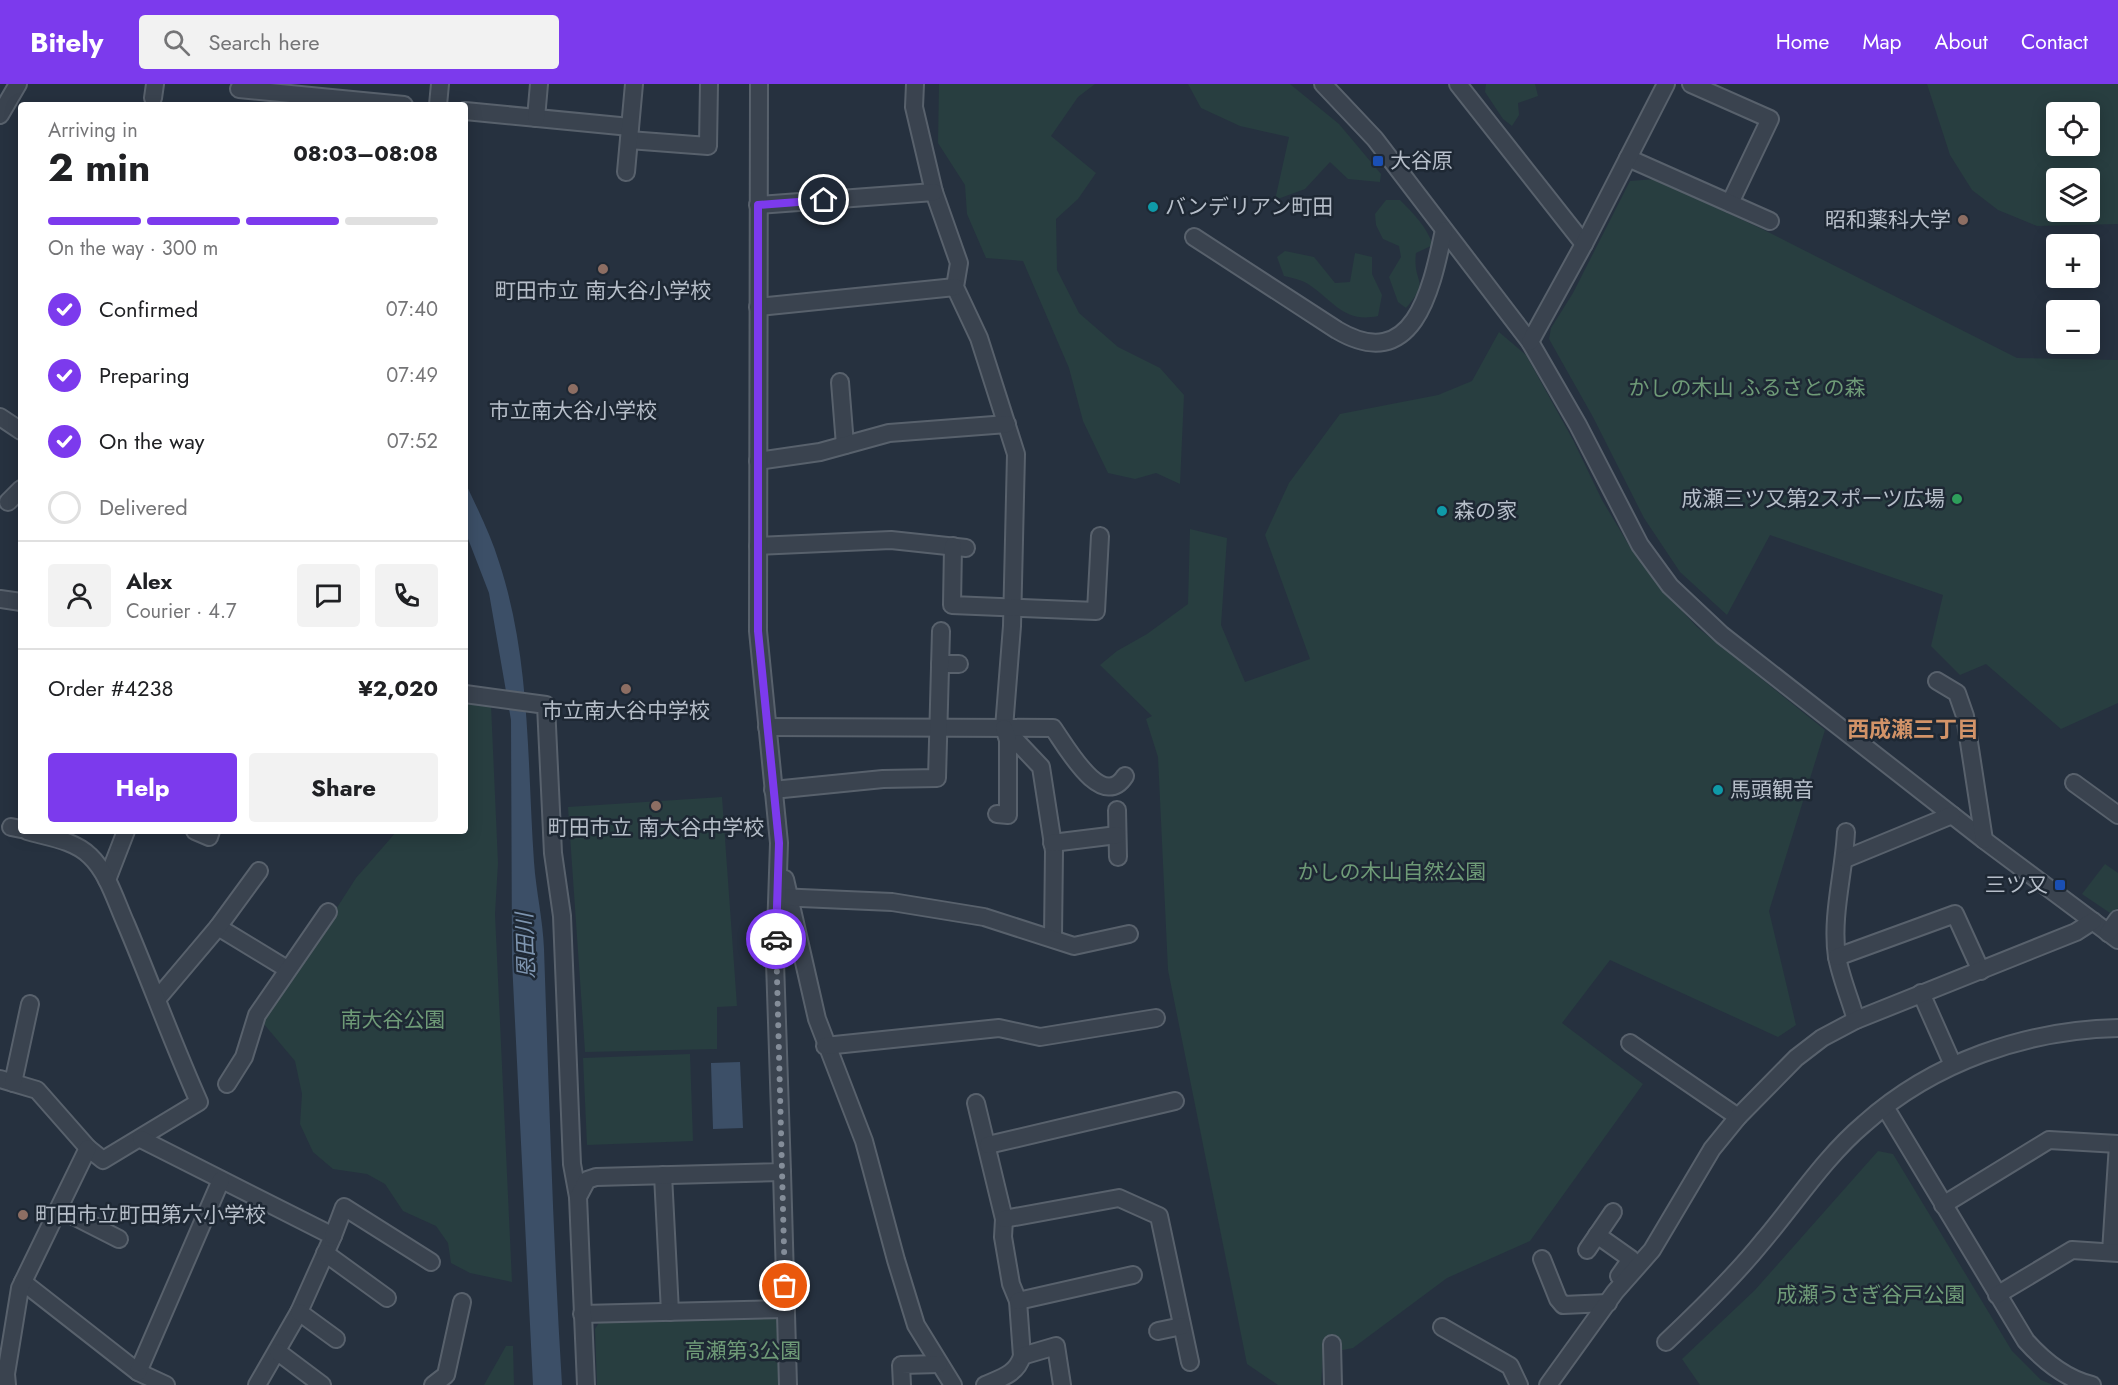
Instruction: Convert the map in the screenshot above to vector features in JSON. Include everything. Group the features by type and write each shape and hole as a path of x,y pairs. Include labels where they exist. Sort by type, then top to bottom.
{"street":[{"path":"438,102 440,84"},
{"path":"536,118 539,84"},
{"path":"626,172 634,84"},
{"path":"468,111 536,118 708,146 709,84"},
{"path":"759,84 758,631 783,897 775,962 788,1385"},
{"path":"915,84 914,108 934,192 959,263 955,287 979,338 1016,454 1012,606 1005,728 1008,740 1008,815 997,814"},
{"path":"1323,84 1375,139 1530,342 1553,380 1640,545 1670,586 1722,635 1984,840 2093,921 2115,931"},
{"path":"1458,84 1584,244"},
{"path":"1530,342 1584,244 1666,84"},
{"path":"1691,84 1770,119 1730,203"},
{"path":"0,115 15,89"},
{"path":"238,93 335,91 389,102"},
{"path":"1628,158 1770,221"},
{"path":"758,205 934,192"},
{"path":"1194,237 1337,330 1351,338 1369,342 1385,341 1401,334 1414,322 1424,306 1444,230"},
{"path":"758,307 955,287"},
{"path":"840,382 845,445"},
{"path":"0,417 18,429"},
{"path":"758,461 820,452 889,434 1007,423"},
{"path":"8,502 18,492"},
{"path":"758,546 891,540 960,547 952,605 1096,610 1096,548"},
{"path":"0,599 18,602"},
{"path":"773,790 883,779 937,778 941,631"},
{"path":"940,664 959,664"},
{"path":"1937,681 1957,693 1965,716 1984,840"},
{"path":"468,694 546,705 553,853 562,916 572,1164 578,1197 586,1385"},
{"path":"767,727 1053,728 1098,784 1110,788 1119,785 1125,776"},
{"path":"1005,728 1041,767 1052,843 1053,937"},
{"path":"2073,783 2118,815"},
{"path":"1117,810 1118,857"},
{"path":"1845,860 1952,815"},
{"path":"1846,832 1845,860 1836,917 1838,957 1856,1020"},
{"path":"30,1004 6,1081 37,1090 88,1148 103,1160 200,1102 174,1047 158,998 107,880 90,855 66,842 38,834"},
{"path":"107,880 125,834"},
{"path":"1052,843 1117,835"},
{"path":"158,998 218,927 259,871"},
{"path":"783,897 892,902 984,917 1053,937 1074,946 1129,934"},
{"path":"783,897 825,1047 864,1141 916,1325 952,1385"},
{"path":"227,1084 244,1057 257,1015 327,912"},
{"path":"1838,957 1956,914 1981,971"},
{"path":"1548,1385 1612,1297 1652,1250 1712,1149 1738,1117 1796,1058 1822,1038 1856,1020 2076,932 2093,921"},
{"path":"218,927 287,969"},
{"path":"775,962 802,962"},
{"path":"1921,993 1953,1065"},
{"path":"825,1047 999,1028 1040,1037 1156,1018"},
{"path":"1665,1342 1761,1244 1832,1156 1885,1107 1953,1065 1997,1048 2044,1036 2118,1028"},
{"path":"1630,1043 1738,1117"},
{"path":"988,1145 1175,1101"},
{"path":"976,1103 988,1145 1004,1219 1003,1237 1018,1301 1022,1356 1020,1364 1011,1374 985,1385"},
{"path":"1885,1107 2017,1329 2038,1354 2070,1377 2092,1385"},
{"path":"141,1139 333,1236"},
{"path":"1943,1205 2049,1140 2118,1144 2115,1252 2072,1250 1997,1295"},
{"path":"7,1385 6,1374 23,1282 88,1148"},
{"path":"578,1197 587,1180 596,1178 782,1172"},
{"path":"663,1175 670,1312"},
{"path":"138,1372 221,1180"},
{"path":"1004,1219 1119,1198 1159,1216 1190,1362"},
{"path":"257,1385 299,1312 344,1207 431,1262"},
{"path":"60,1209 119,1239"},
{"path":"1587,1250 1613,1212"},
{"path":"1597,1235 1631,1259 1610,1287 1612,1297"},
{"path":"325,1253 387,1298"},
{"path":"1542,1259 1558,1299 1563,1305 1612,1297"},
{"path":"1018,1301 1133,1275"},
{"path":"23,1282 138,1372 166,1385"},
{"path":"433,1385 446,1375 462,1302"},
{"path":"582,1314 786,1308"},
{"path":"299,1312 336,1339"},
{"path":"1158,1331 1182,1326"},
{"path":"1442,1327 1510,1366 1519,1385"},
{"path":"1332,1344 1333,1385"},
{"path":"1022,1356 1056,1346 1062,1385"},
{"path":"278,1352 322,1385"},
{"path":"902,1385 901,1365 939,1364"}],"green space":[{"path":"939,84 1095,84 1078,97 1051,136 1096,173 1078,199 1056,219 1057,270 1079,313 1118,347 1160,368 1184,395 1180,484 1156,473 1135,479 1108,473 1083,421 1069,368 1023,261 986,258 967,214 965,185 938,143"},
{"path":"1188,84 1290,84 1339,124 1381,174 1380,182 1348,179 1330,162 1305,189 1275,200 1289,137 1240,126 1201,108"},
{"path":"1486,84 1535,84 1538,96 1518,103 1519,115 1512,126 1503,119 1485,92"},
{"path":"1927,84 2118,84 2118,224 2037,226 1998,210 1972,190 1950,155"},
{"name":"かしの木山 ふるさとの森","path":"1655,179 1762,229 2017,358 2118,360 2118,703 2061,729 1986,664 1960,675 1931,646 1943,595 1770,535 1727,615 1680,572 1644,518 1593,417 1549,339 1551,328 1573,293 1630,181"},
{"path":"1386,200 1400,200 1415,215 1433,245 1416,253 1415,263 1420,286 1406,308 1398,302 1389,277 1401,257 1399,246 1383,239 1376,225 1375,214"},
{"path":"1285,251 1314,257 1335,283 1350,282 1355,253 1372,257 1372,274 1382,295 1378,316 1357,317 1349,314 1308,284 1284,276 1277,257"},
{"name":"かしの木山自然公園","path":"1499,332 1526,355 1573,440 1602,500 1630,547 1658,585 1697,627 1825,730 1769,911 1796,1025 1778,1037 1610,960 1562,1023 1643,1084 1530,1241 1447,1278 1353,1348 1323,1354 1321,1385 1278,1385 1247,1364 1168,970 1158,757 1146,719 1152,716 1100,665 1117,651 1147,634 1188,604 1190,529 1227,538 1221,625 1245,682 1310,659 1265,535 1289,483 1340,414 1438,395 1472,381"},
{"name":"南大谷公園","path":"468,701 491,705 498,863 495,914 512,1282 470,1273 451,1263 448,1243 436,1226 403,1211 385,1184 367,1174 333,1169 313,1152 300,1124 302,1094 295,1061 263,1023 356,878 394,834 468,834"},
{"path":"722,797 737,1006 717,1007 717,1049 585,1052 568,807"},
{"path":"2105,864 2118,873 2118,908 2113,915 2082,894"},
{"path":"690,1054 693,1141 587,1145 583,1058"},
{"name":"成瀬うさぎ谷戸公園","path":"1878,1151 1893,1154 2012,1351 2041,1380 2053,1385 1700,1385 1682,1359 1755,1290"},
{"name":"高瀬第３公園","path":"774,1316 779,1322 781,1385 597,1385 595,1329 600,1321"},
{"path":"506,1346 513,1346 514,1385 484,1385"}],"water":[{"name":"恩田川","path":"468,489 488,532 509,599 517,636 526,711 534,862 544,949 562,1385 533,1385 512,961 511,720 489,593 468,539"},
{"path":"740,1062 743,1128 713,1129 711,1063"}],"way so far":[{"path":"776,939 785,1286"}],"place":[{"name":"大谷原","path":"1378,161"},
{"name":"バンデリアン町田","path":"1153,207"},
{"name":"昭和薬科大学","path":"1963,220"},
{"name":"町田市立 南大谷小学校","path":"603,269"},
{"name":"市立南大谷小学校","path":"573,389"},
{"name":"成瀬三ツ又第2スポーツ広場","path":"1957,499"},
{"name":"森の家","path":"1442,511"},
{"name":"市立南大谷中学校","path":"626,689"},
{"name":"馬頭観音","path":"1718,790"},
{"name":"町田市立 南大谷中学校","path":"656,806"},
{"name":"三ツ又","path":"2060,885"},
{"name":"町田市立町田第六小学校","path":"23,1215"}],"district":[{"name":"西成瀬三丁目","path":"1913,729"}],"route":[{"path":"776,939 779,843 758,631 758,205 824,200"}]}
